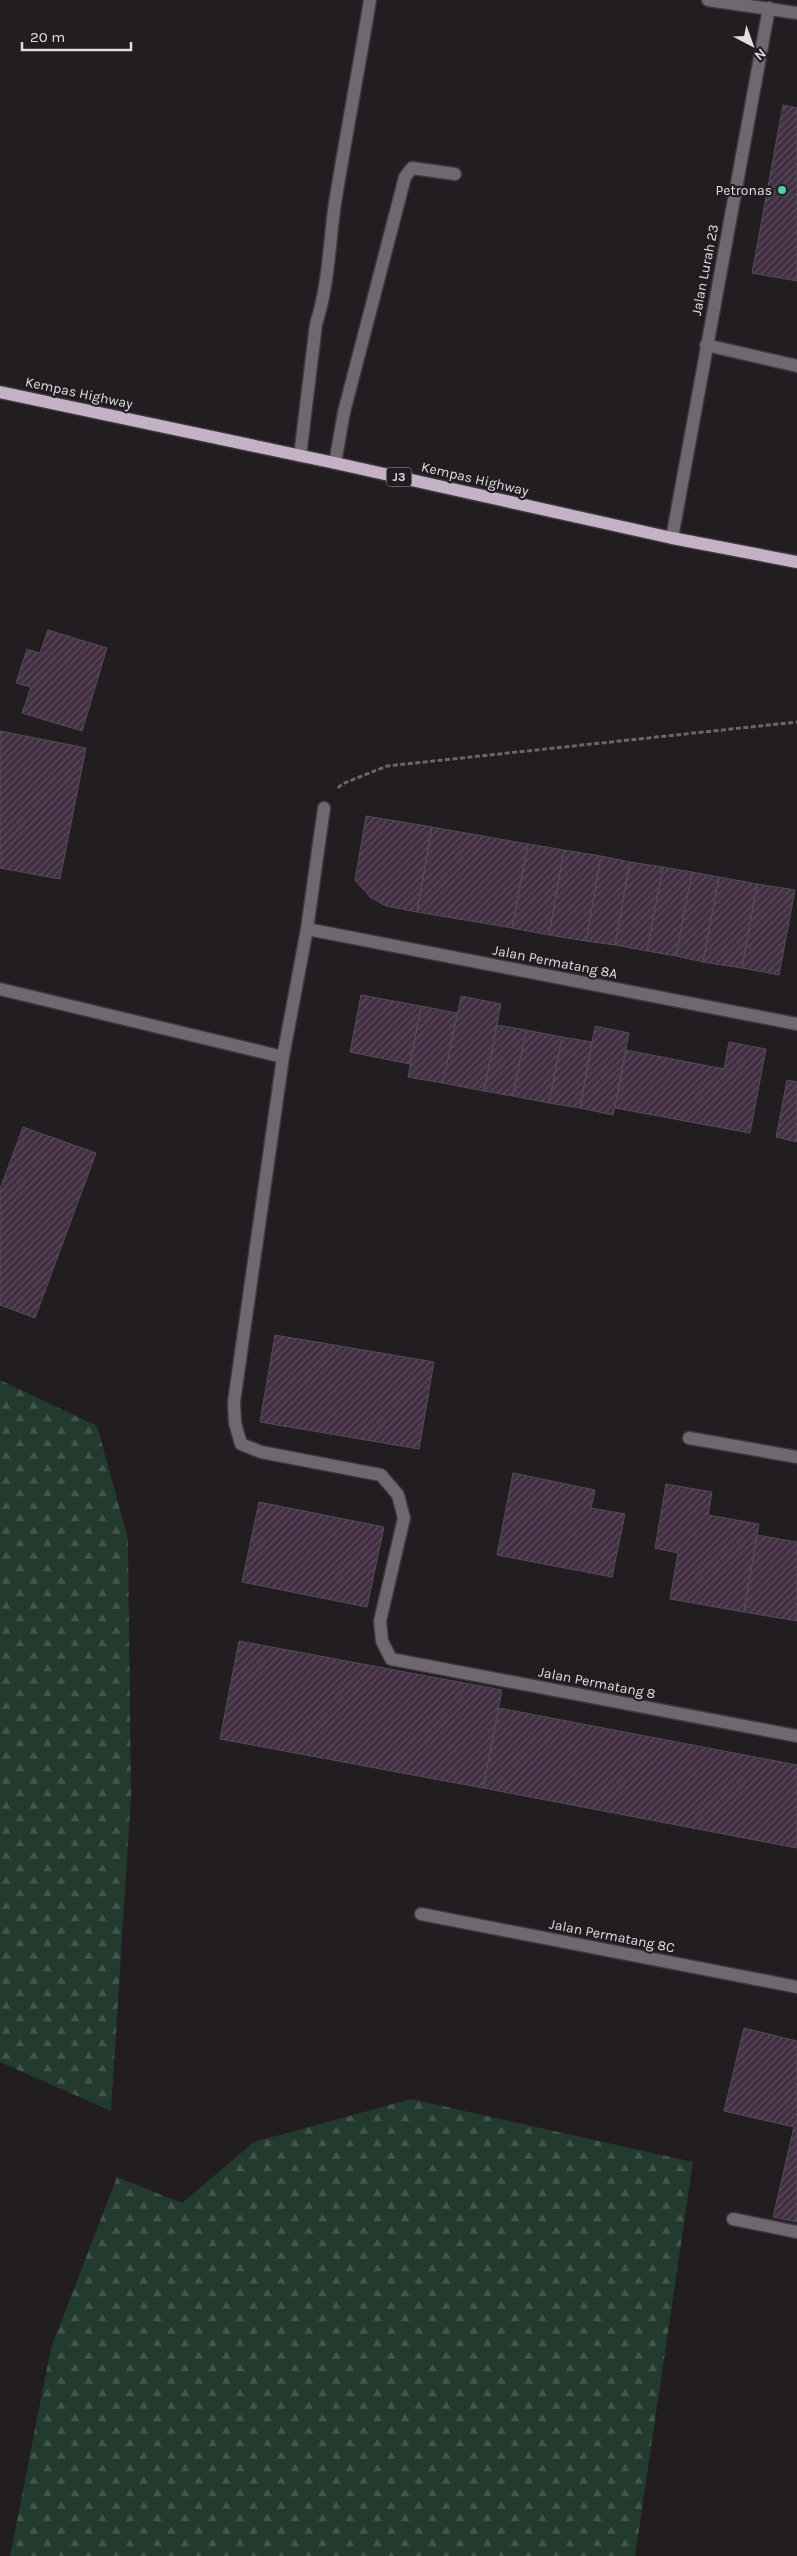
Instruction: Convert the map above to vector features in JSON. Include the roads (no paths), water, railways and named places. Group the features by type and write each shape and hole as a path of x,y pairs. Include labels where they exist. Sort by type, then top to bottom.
{"main road":[{"name":"Kempas Highway","path":"0,392 335,463 672,538 797,562"}],"street":[{"path":"300,456 316,324 329,270 336,204 370,0"},
{"path":"708,0 797,13"},
{"name":"Jalan Lurah 23","path":"672,538 769,8"},
{"path":"335,463 344,412 405,177 412,168 454,174"},
{"path":"706,345 797,366"},
{"path":"0,989 283,1057 306,929 324,808"},
{"name":"Jalan Permatang 8A","path":"306,929 797,1024"},
{"name":"Jalan Permatang 8","path":"283,1057 234,1402 235,1423 241,1444 261,1452 381,1475 398,1495 404,1518 380,1621 382,1641 391,1659 797,1736"},
{"path":"689,1438 797,1456"},
{"name":"Jalan Permatang 8C","path":"421,1914 797,1987"},
{"path":"733,2219 797,2232"}],"place":[{"name":"Petronas","path":"782,190"}]}
